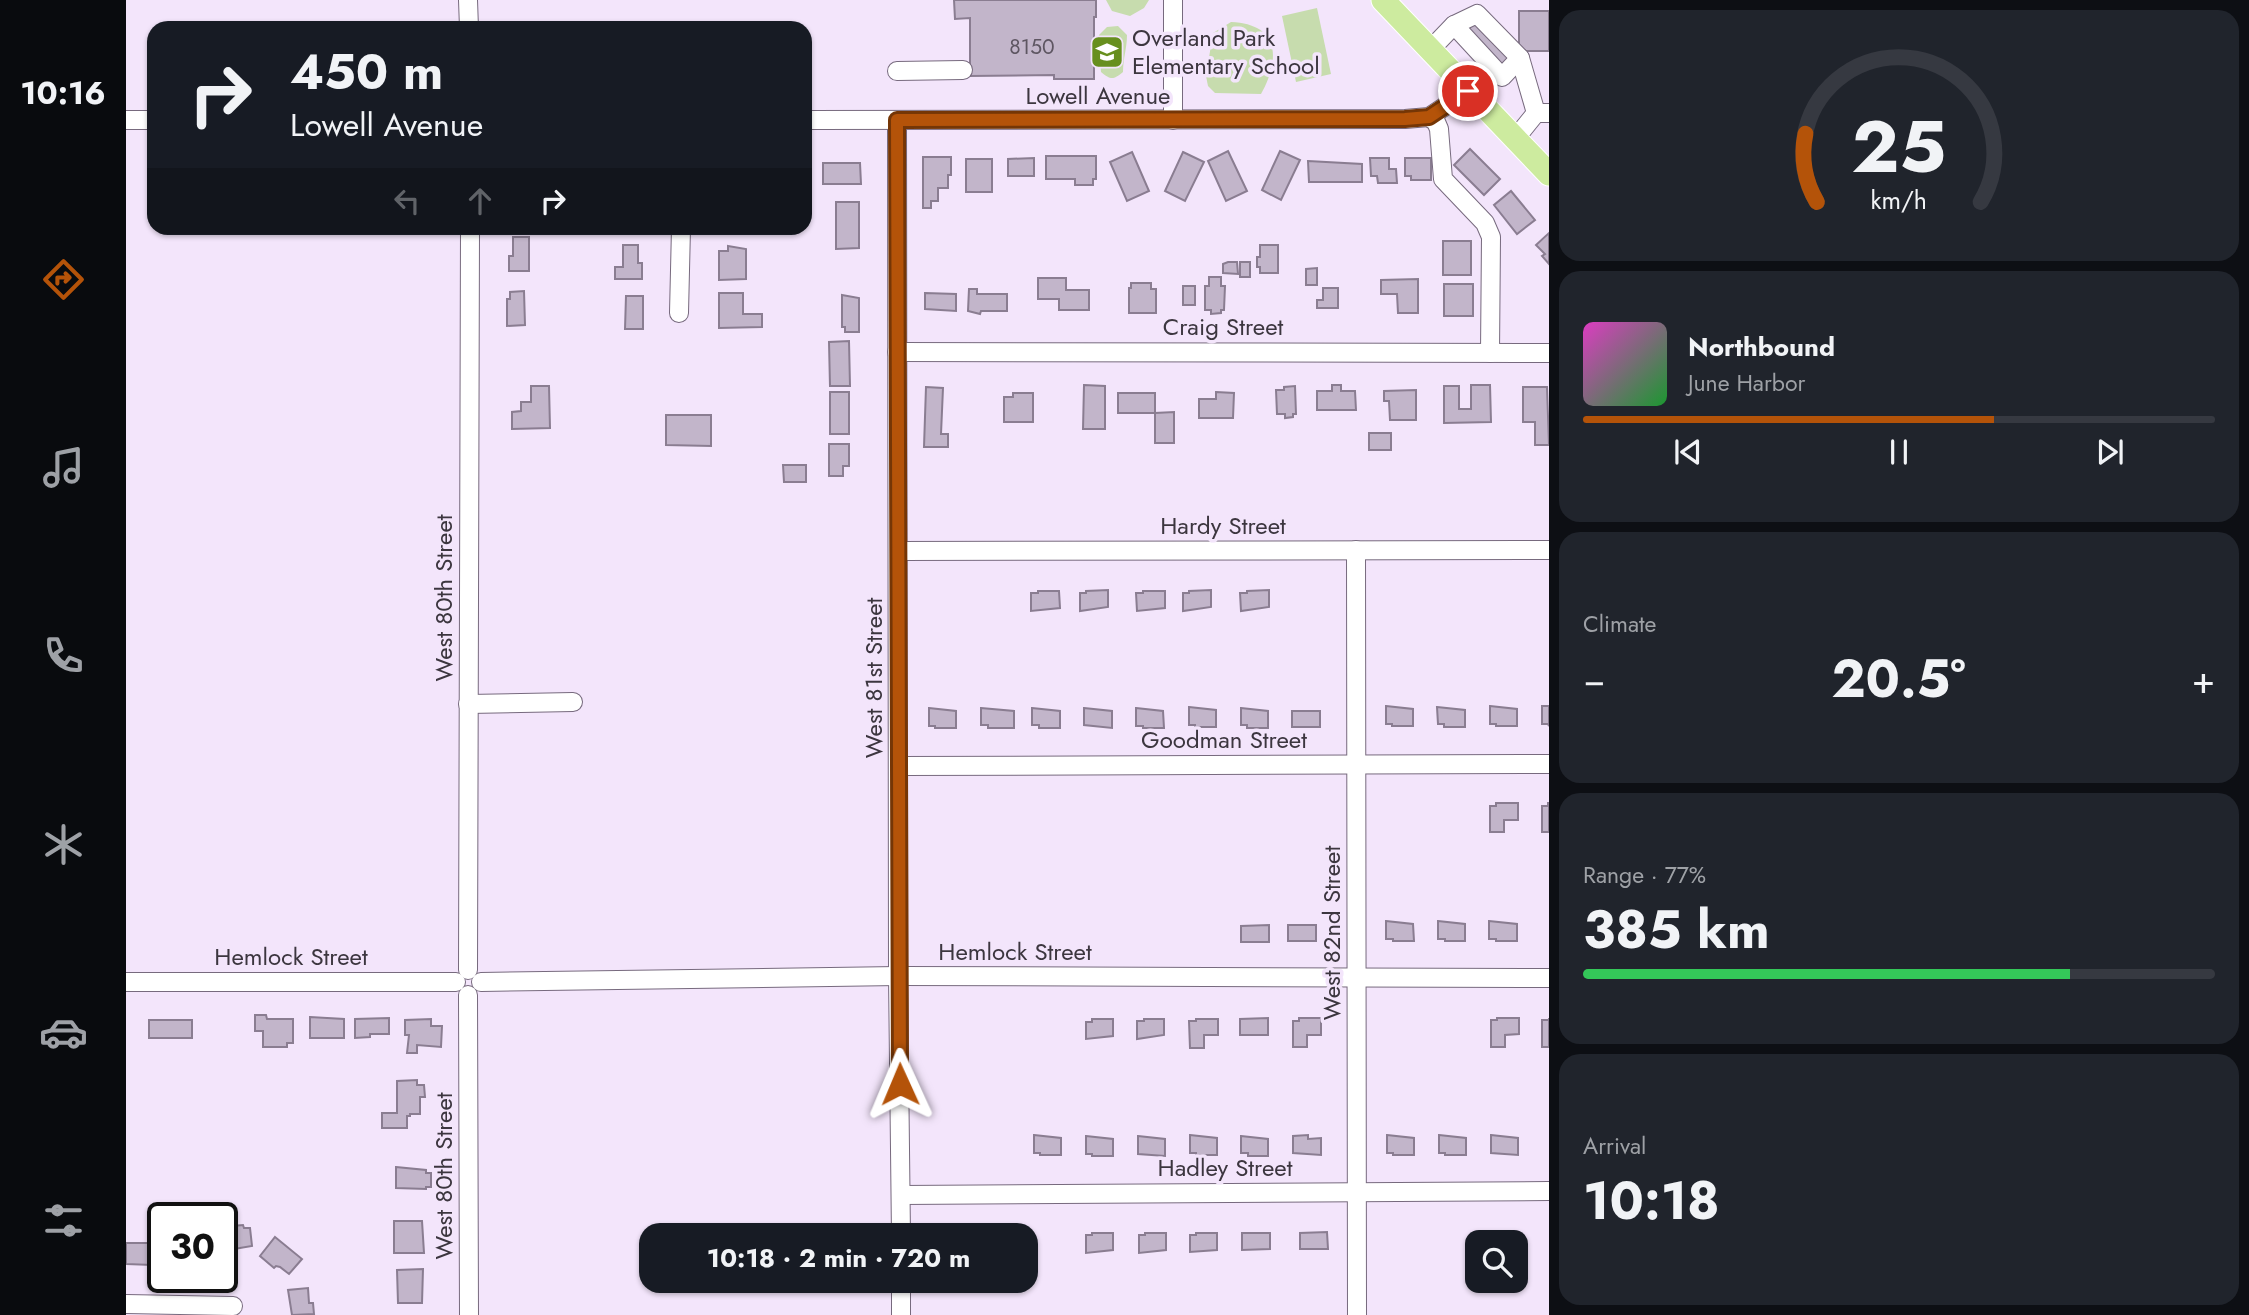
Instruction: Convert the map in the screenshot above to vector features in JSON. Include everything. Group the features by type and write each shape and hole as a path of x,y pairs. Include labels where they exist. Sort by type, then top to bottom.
{"main road":[{"path":"1383,0 1549,174"}],"street":[{"path":"468,0 468,21"},
{"path":"1173,0 1173,120"},
{"path":"1430,50 1454,25 1477,14 1520,58 1542,113 1515,139"},
{"path":"1454,25 1502,77 1520,58"},
{"path":"897,71 963,70"},
{"path":"1468,91 1429,117 1436,122 1439,129 1443,180 1485,223 1491,237 1490,354"},
{"name":"Lowell Avenue","path":"812,120 1429,117"},
{"path":"126,120 147,120"},
{"name":"West 81st Street","path":"897,120 898,976 901,1223"},
{"name":"West 80th Street","path":"469,1315 470,235"},
{"path":"679,313 681,235"},
{"name":"Craig Street","path":"897,352 1549,353"},
{"name":"West 82nd Street","path":"1356,550 1357,1315"},
{"name":"Hardy Street","path":"898,551 1549,550"},
{"path":"468,704 573,702"},
{"name":"Goodman Street","path":"899,766 1549,764"},
{"name":"Hemlock Street","path":"126,982 468,982 898,976 1549,978"},
{"name":"Hadley Street","path":"901,1195 1549,1191"},
{"path":"901,1293 901,1315"},
{"path":"126,1304 233,1306"}],"green space":[{"path":"1106,0 1149,0 1144,8 1130,16 1112,11"},
{"path":"1317,8 1331,74 1296,82 1282,16"},
{"path":"1231,22 1259,29 1272,45 1272,68 1261,94 1215,93 1208,86 1206,76 1213,33"},
{"path":"1118,26 1127,35 1123,72 1112,78 1101,72 1100,60 1105,53 1102,50 1105,49 1099,44 1099,35 1107,27"}],"building":[{"name":"Overland Park Elementary School","path":"954,0 1096,0 1094,79 1054,79 1054,75 970,76 970,18 955,19"},
{"path":"1519,11 1549,11 1549,51 1519,51"},
{"path":"1477,20 1512,57 1501,68 1466,31"},
{"path":"1470,149 1500,179 1484,195 1454,165"},
{"path":"1228,151 1247,191 1226,201 1208,161"},
{"path":"1280,151 1300,160 1281,200 1262,190"},
{"path":"1132,152 1149,191 1127,201 1110,162"},
{"path":"1183,152 1204,162 1185,201 1165,191"},
{"path":"1046,156 1096,156 1096,179 1093,179 1093,185 1075,185 1075,179 1046,179"},
{"path":"923,157 951,157 948,188 938,188 938,201 931,201 931,208 923,208"},
{"path":"1034,158 1034,176 1008,176 1008,159"},
{"path":"1370,158 1389,158 1389,169 1396,169 1397,183 1378,183 1377,176 1371,176"},
{"path":"1405,158 1431,158 1431,180 1411,180 1411,176 1405,176"},
{"path":"966,159 992,159 992,192 966,192"},
{"path":"1308,161 1362,164 1362,182 1309,182"},
{"path":"823,163 860,163 861,184 823,184"},
{"path":"1511,191 1535,220 1517,234 1494,205"},
{"path":"836,202 859,202 859,248 836,249"},
{"path":"1549,233 1549,264 1542,256 1545,254 1536,245"},
{"path":"513,237 529,237 529,271 509,271 509,256 513,256"},
{"path":"1443,241 1471,241 1471,275 1443,275"},
{"path":"623,245 638,245 638,263 642,263 642,279 615,279 615,267 623,267"},
{"path":"1260,245 1278,245 1278,273 1260,273 1257,257 1260,257"},
{"path":"728,246 746,249 746,279 719,280 719,251 728,251"},
{"path":"1237,262 1238,274 1223,273 1223,264"},
{"path":"1240,262 1250,262 1250,277 1240,277"},
{"path":"1317,268 1317,285 1306,285 1306,269"},
{"path":"1209,277 1221,277 1221,286 1225,286 1224,310 1221,310 1221,313 1211,314 1211,310 1205,310 1205,286 1209,286"},
{"path":"1038,278 1066,278 1066,290 1089,290 1089,310 1059,310 1059,299 1038,299"},
{"path":"1418,279 1418,313 1398,313 1397,294 1381,294 1381,280"},
{"path":"1131,283 1151,283 1151,289 1156,289 1156,313 1129,313"},
{"path":"1444,284 1473,284 1473,316 1444,316"},
{"path":"1183,286 1195,286 1195,305 1183,305"},
{"path":"1323,288 1338,288 1338,308 1317,308 1317,300 1323,300"},
{"path":"969,289 977,289 977,294 1007,294 1007,311 981,311 980,314 968,311"},
{"path":"524,291 525,325 507,326 507,299 510,299 510,292"},
{"path":"719,293 743,293 743,314 762,314 762,327 719,328"},
{"path":"925,293 956,294 956,311 925,309"},
{"path":"842,295 859,298 859,332 845,332 845,327 842,327"},
{"path":"626,296 643,296 643,329 625,329"},
{"path":"849,341 850,386 830,386 829,342"},
{"path":"1084,385 1105,386 1105,429 1083,429"},
{"path":"1332,385 1341,385 1341,391 1355,391 1356,410 1317,410 1317,391 1332,391"},
{"path":"1471,385 1490,385 1491,422 1444,423 1444,386 1459,386 1459,409 1471,409"},
{"path":"531,386 549,386 550,428 512,429 512,412 521,411 521,402 531,402"},
{"path":"1295,386 1296,414 1285,418 1285,414 1277,414 1276,390"},
{"path":"926,387 943,388 941,434 948,434 948,447 924,447"},
{"path":"1523,387 1547,387 1549,445 1535,445 1535,422 1523,422"},
{"path":"1416,390 1416,420 1390,420 1389,401 1384,401 1384,391"},
{"path":"830,392 849,392 849,434 830,434"},
{"path":"1216,392 1234,393 1233,418 1199,418 1199,399 1216,399"},
{"path":"1013,393 1033,393 1033,422 1004,422 1004,397 1013,397"},
{"path":"1118,393 1155,393 1155,413 1118,413"},
{"path":"1174,412 1174,443 1155,443 1155,413"},
{"path":"666,415 711,415 711,446 666,445"},
{"path":"1369,433 1391,433 1391,450 1369,450"},
{"path":"829,444 849,444 849,466 843,466 843,476 829,476"},
{"path":"783,465 806,465 806,482 784,482"},
{"path":"1108,590 1108,607 1080,611 1080,593"},
{"path":"1211,590 1211,607 1183,611 1183,593"},
{"path":"1269,590 1269,607 1241,611 1240,593"},
{"path":"1059,591 1060,608 1031,611 1031,593"},
{"path":"1165,591 1165,608 1137,611 1136,593"},
{"path":"1386,706 1413,709 1413,726 1386,724"},
{"path":"1490,706 1517,709 1517,726 1490,724"},
{"path":"1542,706 1549,706 1549,726 1542,724"},
{"path":"1189,707 1216,710 1216,727 1189,725"},
{"path":"1437,707 1465,710 1465,727 1444,727 1444,724 1438,724"},
{"path":"929,708 956,711 956,728 929,726"},
{"path":"981,708 1014,711 1014,728 988,728 988,725 981,725"},
{"path":"1032,708 1060,711 1060,728 1039,728 1039,725 1032,725"},
{"path":"1084,708 1112,711 1112,728 1084,725"},
{"path":"1136,708 1163,711 1164,728 1136,726"},
{"path":"1241,708 1268,711 1268,728 1247,728 1247,725 1241,725"},
{"path":"1292,711 1320,711 1320,727 1292,727"},
{"path":"1496,803 1518,803 1518,820 1504,820 1504,832 1490,832 1490,806 1496,806"},
{"path":"1548,803 1549,832 1542,832 1542,806 1548,806"},
{"path":"1386,921 1413,924 1414,941 1386,939"},
{"path":"1438,921 1465,924 1465,941 1438,939"},
{"path":"1489,921 1517,924 1517,941 1489,939"},
{"path":"1269,925 1269,942 1241,942 1241,926"},
{"path":"1288,925 1316,925 1316,941 1288,941"},
{"path":"255,1015 266,1015 267,1019 293,1019 293,1043 287,1043 287,1047 263,1047 263,1031 255,1031"},
{"path":"310,1017 344,1019 344,1038 310,1038"},
{"path":"389,1018 389,1034 370,1034 370,1037 355,1038 355,1019"},
{"path":"1268,1018 1268,1035 1240,1035 1240,1019"},
{"path":"1299,1018 1321,1018 1321,1035 1307,1035 1307,1047 1293,1047 1293,1021 1299,1021"},
{"path":"1519,1018 1519,1034 1505,1035 1505,1047 1491,1047 1491,1020"},
{"path":"431,1019 431,1026 442,1026 441,1047 417,1045 417,1053 407,1053 409,1035 405,1035 405,1020"},
{"path":"1092,1019 1113,1019 1113,1036 1086,1039 1086,1022 1092,1022"},
{"path":"1164,1019 1164,1035 1137,1039 1137,1021"},
{"path":"1218,1019 1218,1035 1204,1035 1204,1048 1190,1048 1189,1021"},
{"path":"149,1020 192,1020 192,1038 149,1038"},
{"path":"1542,1020 1549,1020 1549,1047 1542,1047"},
{"path":"417,1080 417,1085 424,1085 425,1097 420,1097 420,1114 407,1116 407,1128 382,1128 382,1113 397,1113 397,1081"},
{"path":"1034,1135 1061,1138 1061,1155 1034,1153"},
{"path":"1190,1135 1217,1138 1217,1155 1190,1153"},
{"path":"1308,1135 1308,1139 1321,1138 1321,1155 1293,1153 1293,1136"},
{"path":"1387,1135 1414,1138 1414,1155 1387,1153"},
{"path":"1439,1135 1466,1138 1466,1155 1439,1153"},
{"path":"1491,1135 1518,1138 1518,1155 1491,1153"},
{"path":"1086,1136 1113,1139 1113,1156 1086,1154"},
{"path":"1138,1136 1165,1139 1165,1156 1138,1154"},
{"path":"1241,1136 1268,1139 1268,1156 1248,1156 1248,1153 1241,1153"},
{"path":"396,1167 426,1170 426,1173 431,1173 431,1187 396,1188"},
{"path":"394,1221 422,1221 424,1253 394,1253"},
{"path":"238,1225 250,1228 252,1246 238,1248"},
{"path":"1327,1232 1328,1249 1300,1249 1300,1233"},
{"path":"1113,1233 1113,1250 1086,1253 1086,1235"},
{"path":"1166,1233 1166,1250 1139,1253 1139,1235"},
{"path":"1217,1233 1217,1250 1190,1252 1190,1235"},
{"path":"1242,1233 1270,1233 1270,1249 1242,1250"},
{"path":"275,1237 302,1259 289,1274 280,1267 274,1268 260,1256"},
{"path":"126,1243 147,1243 147,1265 126,1264"},
{"path":"423,1269 422,1303 398,1303 397,1270"},
{"path":"308,1288 309,1303 313,1303 314,1314 292,1315 288,1290"}],"place":[{"name":"Overland Park Elementary School","path":"1107,52"}],"route":[{"path":"900,1084 897,120 1405,119 1429,117 1468,91"}]}
